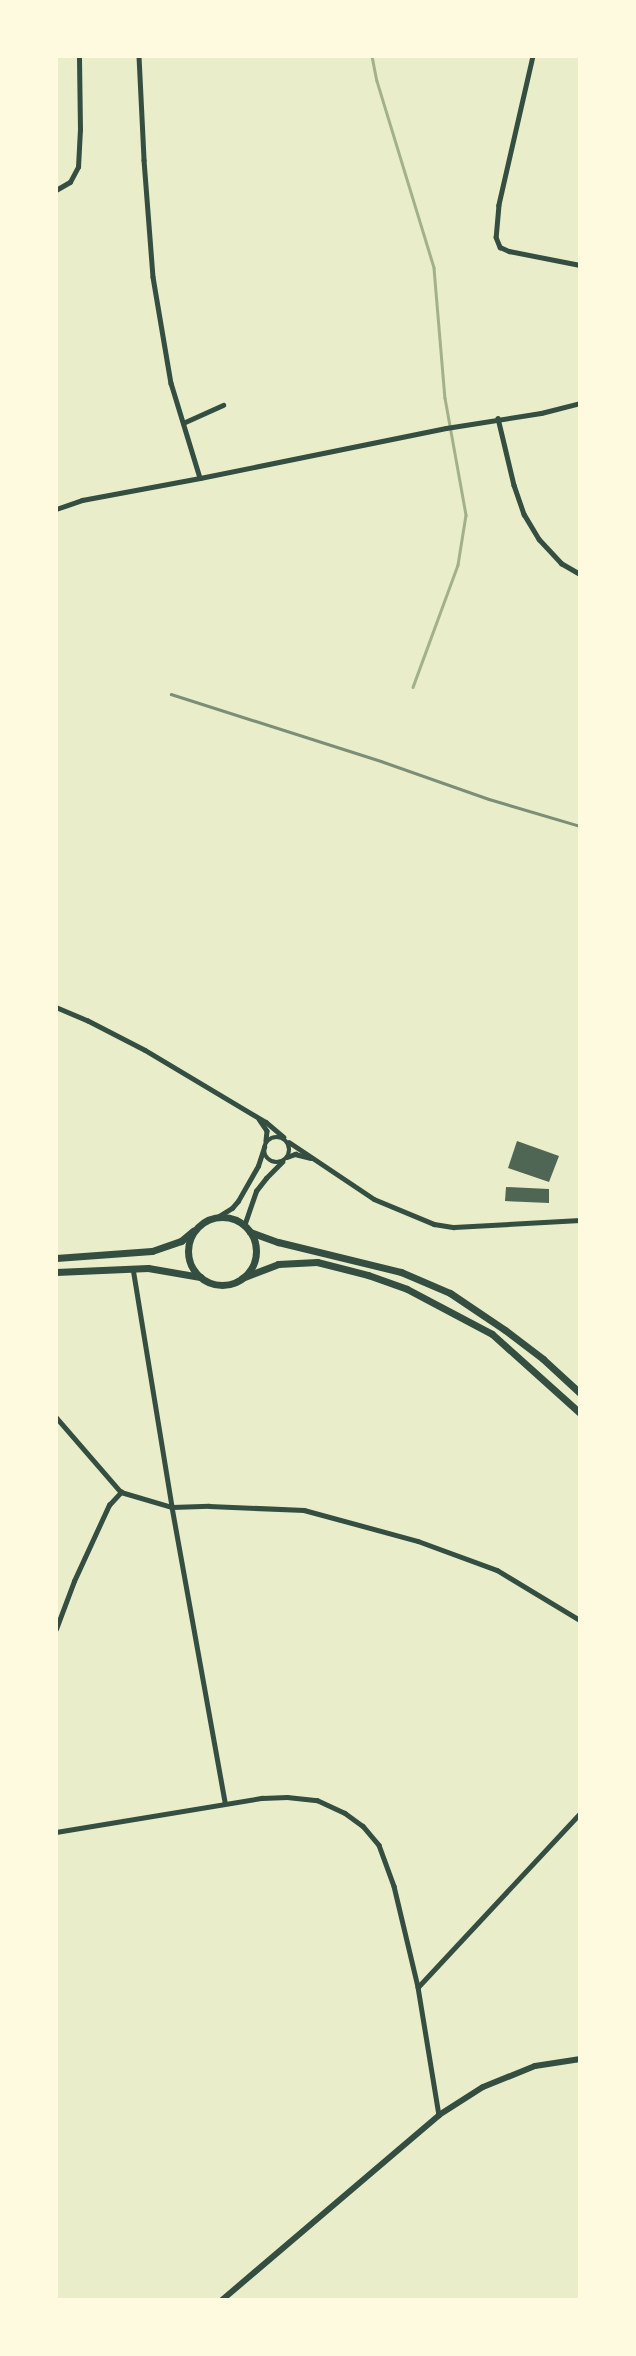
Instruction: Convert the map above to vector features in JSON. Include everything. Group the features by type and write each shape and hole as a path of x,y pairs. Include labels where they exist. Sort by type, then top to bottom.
{"main road":[{"path":"56,1258 152,1251 181,1241 197,1228 216,1218 228,1218 244,1226 250,1232 278,1242 401,1272 450,1293 505,1330 543,1359 580,1393"},
{"path":"197,1228 192,1235 188,1253 190,1262 201,1278"},
{"path":"242,1278 253,1264 255,1256 255,1248 250,1232"},
{"path":"56,1272 132,1268 165,1270 225,1285 278,1264 317,1262 368,1275 407,1289 492,1334 580,1413"},
{"path":"222,2300 439,2114 483,2087 535,2066 580,2059"}],"street":[{"path":"56,190 70,182 78,166 80,56"},
{"path":"139,56 144,160 153,277 171,383 200,478"},
{"path":"533,56 499,205 496,237 500,247 508,252 580,265"},
{"path":"56,509 82,500 446,428 498,418 541,413 580,404"},
{"path":"183,423 223,405"},
{"path":"498,418 524,514 539,540 561,563 580,574"},
{"path":"56,1007 87,1020 145,1050 256,1116 289,1142 374,1199 434,1224 454,1227 580,1220"},
{"path":"256,1116 267,1131 264,1152 268,1160 275,1163 295,1154 312,1158"},
{"path":"216,1218 232,1208 238,1201 258,1166 265,1145 273,1137 284,1138"},
{"path":"244,1226 256,1192 266,1178 285,1159 289,1142"},
{"path":"132,1268 172,1507 225,1803"},
{"path":"56,1417 121,1492 172,1507 209,1506 304,1510 418,1541 497,1570 580,1620"},
{"path":"56,1629 74,1581 109,1505 121,1492"},
{"path":"56,1832 225,1803 287,1797 317,1800 345,1813 363,1826 379,1845 394,1886 418,1987 439,2114"},
{"path":"418,1987 580,1813"}],"building":[{"path":"517,1141 559,1156 549,1182 508,1168"},
{"path":"506,1187 549,1189 549,1203 505,1201"}],"waterway":[{"path":"372,56 377,81 434,268 445,398 466,515 458,565 413,687"}],"railway":[{"path":"171,694 381,761 489,799 580,826"}]}
